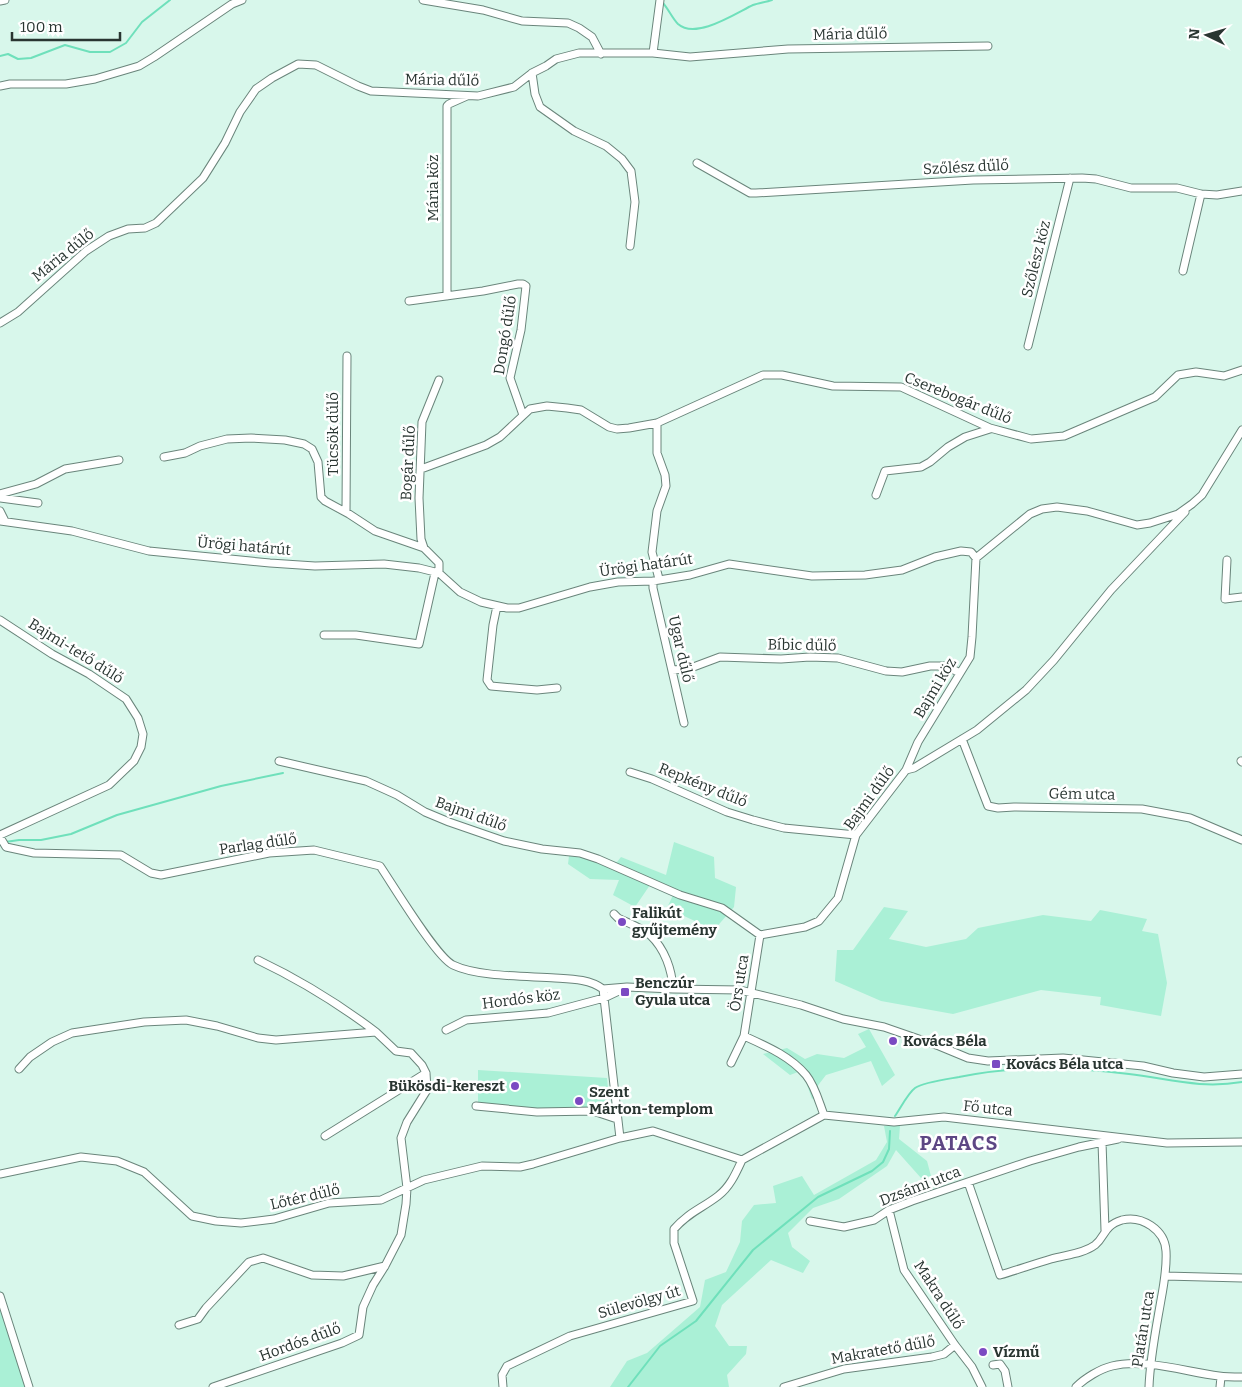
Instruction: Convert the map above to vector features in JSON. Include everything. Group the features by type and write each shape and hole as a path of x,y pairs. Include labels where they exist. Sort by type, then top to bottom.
{"street":[{"path":"0,1 5,0"},
{"path":"0,86 10,84 66,84 95,79 138,66 232,4 242,0"},
{"path":"423,0 483,10 522,21 568,24 579,28 592,37 601,54"},
{"path":"653,53 660,2"},
{"name":"Mária dűlő","path":"0,322 18,312 86,251 109,236 128,229 145,228 156,223 203,178 240,112 256,89 298,64 316,65 371,91 478,96 514,87 532,73 556,59 579,53 653,53 690,57 788,49 988,46"},
{"path":"532,73 535,94 540,107 574,131 606,146 622,159 631,171 635,202 630,246"},
{"name":"Mária köz","path":"447,296 447,106 470,95"},
{"name":"Szőlész dűlő","path":"697,164 750,193 756,194 973,180 1070,178 1096,179 1111,184 1139,188 1177,188 1201,194 1217,195 1242,191"},
{"name":"Szőlész köz","path":"1028,346 1070,178"},
{"path":"1183,272 1201,194"},
{"name":"Dongó dűlő","path":"409,301 518,284 526,286 521,330 510,378 522,415"},
{"name":"Tücsök dűlő","path":"346,512 347,356"},
{"name":"Cserebogár dűlő","path":"522,415 530,409 547,406 581,410 609,427 616,429 657,423 763,375 782,375 834,386 901,388 990,428 1030,439 1064,436 1155,397 1178,375 1196,372 1224,376 1242,370"},
{"name":"Bogár dűlő","path":"424,548 421,539 419,482 422,422 439,380"},
{"path":"421,469 486,445 500,437 522,415"},
{"name":"Ugar dűlő","path":"657,423 657,453 665,475 666,486 657,511 652,552 656,580 653,588 684,723"},
{"path":"876,495 885,471 921,467 965,437 990,428"},
{"path":"976,558 1030,514 1042,509 1057,507 1088,511 1136,525 1150,523 1178,514 1202,495 1242,430"},
{"path":"164,456 185,454 200,446 227,439 285,440 304,444 312,449 318,462 321,497 325,501 375,531 424,548 439,563 419,644 356,635 324,635"},
{"path":"0,494 36,484 65,469 119,460"},
{"path":"0,498 38,504"},
{"name":"Bajmi dűlő","path":"279,761 366,781 397,795 425,812 441,819 504,841 542,849 580,853 598,859 680,895 722,908 760,935 805,927 818,921 838,898 856,835 906,770 914,768 962,739 1026,690 1054,660 1111,590 1192,504"},
{"path":"0,511 3,521"},
{"name":"Ürögi határút","path":"3,521 72,531 149,551 315,566 384,564 418,568 437,573 460,592 481,602 507,608 519,608 590,587 618,582 656,580 690,575 729,564 812,576 865,575 902,570 935,557 961,551 971,552 976,558"},
{"name":"Bajmi köz","path":"906,770 918,742 970,657 976,558"},
{"path":"1227,560 1225,599 1242,597"},
{"path":"497,606 493,624 487,680 491,686 537,690 557,688"},
{"name":"Bajmi-tető dűlő","path":"0,620 52,654 89,674 126,699 138,718 143,734 141,747 134,761 108,785 0,836"},
{"name":"Bíbic dűlő","path":"672,670 688,669 720,656 781,659 838,658 886,671 902,672 930,666 946,666 960,673"},
{"name":"Gém utca","path":"962,739 988,806 998,808 1014,806 1142,809 1190,818 1242,840"},
{"name":"Repkény dűlő","path":"630,772 652,779 727,812 744,817 784,828 856,835"},
{"name":"Parlag dűlő","path":"0,836 6,847 34,853 121,856 151,874 161,874 269,853 314,850 348,857 380,866 435,948 451,964 480,972 582,980 600,988"},
{"path":"614,914 649,934 666,959 672,978 673,989"},
{"name":"Örs utca","path":"731,1063 744,1036 760,935"},
{"path":"258,960 281,971 340,1006 376,1032 396,1051 411,1053 418,1059 426,1073 325,1136"},
{"path":"620,1138 604,998 600,988 628,987 740,990 752,992 843,1019 884,1027 968,1058 988,1060 1063,1058 1143,1066 1173,1073 1204,1077 1242,1074"},
{"name":"Hordós köz","path":"446,1030 466,1020 548,1013 604,998 628,987"},
{"path":"19,1069 30,1057 52,1042 72,1033 144,1022 186,1020 225,1028 258,1038 276,1040 376,1032"},
{"path":"742,1160 824,1115 815,1090 807,1076 791,1061 766,1046 744,1036"},
{"name":"Hordós dűlő","path":"213,1387 342,1343 359,1335 363,1307 400,1235 407,1188 401,1138 407,1122 427,1090 426,1073"},
{"path":"476,1106 537,1112 593,1111 617,1119"},
{"name":"Fő utca","path":"824,1115 894,1122 944,1117 1167,1143 1242,1142"},
{"name":"Lőtér dűlő","path":"0,1174 81,1157 117,1161 144,1172 192,1216 241,1224 274,1219 329,1204 381,1200 424,1180 482,1166 533,1164 620,1138 653,1131 742,1160"},
{"name":"Dzsámi utca","path":"810,1221 844,1227 874,1220 889,1210 1030,1161 1079,1147 1126,1138"},
{"path":"968,1182 1000,1275 1078,1252 1095,1245 1105,1230 1102,1142"},
{"name":"Sülevölgy út","path":"502,1387 502,1375 507,1366 570,1336 693,1301 674,1244 674,1229 685,1216 719,1195 734,1178 742,1160"},
{"name":"Makra dűlő","path":"889,1210 904,1270 972,1367 982,1387"},
{"name":"Platán utca","path":"1105,1230 1122,1220 1139,1218 1163,1237 1166,1250 1165,1276 1150,1365 1149,1387"},
{"path":"179,1325 198,1319 249,1262 263,1258 312,1276 343,1276 385,1266"},
{"path":"1165,1276 1242,1278"},
{"path":"0,1296 29,1387"},
{"name":"Makratető dűlő","path":"784,1387 844,1369 932,1357 944,1354 955,1345"},
{"path":"993,1364 1000,1364 1005,1371 1008,1387"},
{"path":"1076,1387 1090,1377 1112,1366 1150,1365 1221,1377 1242,1377"},
{"path":"1220,1387 1221,1377"}],"green space":[{"path":"674,842 714,857 715,878 736,887 734,907 714,930 667,908 673,895 650,885 635,907 613,895 619,880 590,879 568,864 569,856 617,862 621,857 666,875"},
{"path":"884,907 908,911 889,939 926,947 966,939 978,928 1043,915 1091,921 1100,910 1147,919 1142,931 1158,934 1167,983 1161,1016 1100,1005 1101,997 1041,990 953,1014 881,1001 835,981 837,950 853,950"},
{"path":"869,1029 895,1075 882,1086 871,1061 826,1075 816,1088 819,1095 812,1099 805,1079 798,1072 790,1075 763,1054 787,1048 805,1059 817,1054 844,1058 866,1047 858,1034"},
{"path":"478,1070 607,1078 610,1109 569,1114 478,1106"},
{"path":"884,1126 900,1126 899,1139 927,1161 931,1176 921,1178 896,1150 887,1166 839,1199 813,1208 788,1233 792,1247 810,1261 803,1273 771,1260 722,1305 715,1326 729,1346 747,1346 746,1354 727,1375 729,1387 610,1387 627,1361 647,1353 700,1307 705,1280 726,1272 740,1242 742,1221 754,1205 776,1203 773,1186 802,1176 814,1195 876,1160 887,1142"},
{"path":"0,1290 6,1303 15,1344 29,1387 0,1387"}],"waterway":[{"path":"0,56 8,54 18,59 31,58 65,45 90,52 110,52 126,43 142,22 170,0"},
{"path":"662,2 678,24 686,28 695,29 716,24 753,5 772,0"},
{"path":"5,842 41,840 71,834 117,815 221,786 283,773"},
{"path":"895,1116 910,1094 919,1086 930,1082 1002,1070 1044,1068 1086,1070 1129,1074 1185,1083 1227,1084 1242,1082"},
{"path":"628,1387 660,1346 696,1321 753,1250 818,1197 872,1171 883,1162 889,1149 890,1131"}],"place":[{"name":"Falikút gyűjtemény","path":"622,922"},
{"name":"Benczúr Gyula utca","path":"625,992"},
{"name":"Kovács Béla","path":"893,1041"},
{"name":"Kovács Béla utca","path":"996,1064"},
{"name":"Bükösdi-kereszt","path":"515,1086"},
{"name":"Szent Márton-templom","path":"579,1101"},
{"name":"Vízmű","path":"983,1352"}],"district":[{"name":"PATACS","path":"959,1143"}]}
